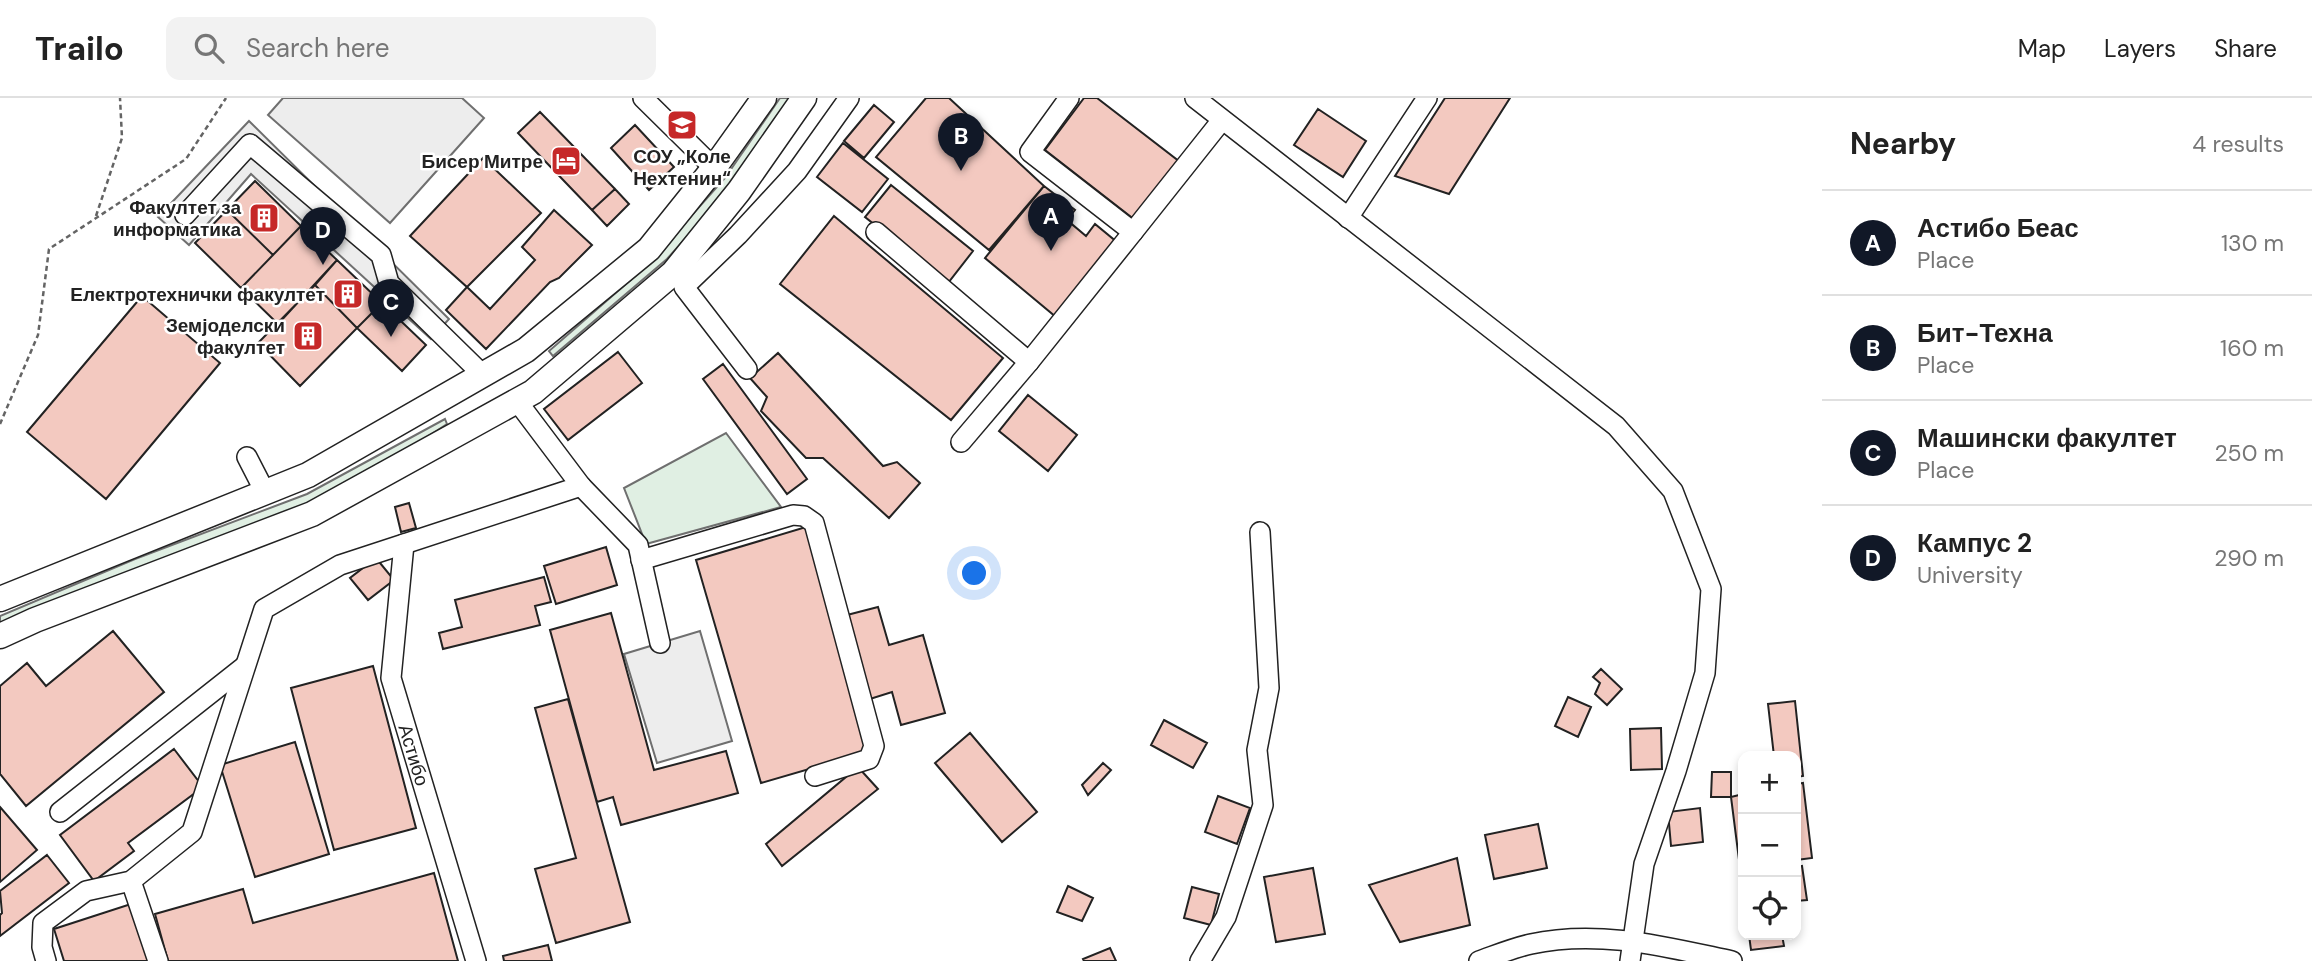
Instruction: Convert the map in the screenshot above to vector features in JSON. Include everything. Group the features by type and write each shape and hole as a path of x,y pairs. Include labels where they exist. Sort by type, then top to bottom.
{"main road":[{"path":"0,599 308,475 526,350 649,249 764,98"},
{"path":"0,636 35,620 312,514 533,393 673,273 739,191 804,98"},
{"path":"489,371 517,401"}],"street":[{"path":"643,98 713,168"},
{"path":"747,369 684,288 797,171 849,98"},
{"path":"1069,98 1030,152 1133,232"},
{"path":"1195,98 1217,109 1348,218 1615,426 1673,491 1711,589 1705,673 1676,771 1644,864 1630,961"},
{"path":"1348,218 1427,98"},
{"path":"961,442 1133,232 1217,109"},
{"path":"185,215 250,144 381,255 389,283 489,371"},
{"path":"876,232 1029,362"},
{"path":"517,401 581,486 638,545 660,643"},
{"path":"247,457 265,492"},
{"path":"46,961 42,947 43,923 86,891 131,881 192,832 264,609 340,565 581,486"},
{"path":"641,560 793,515 804,516 814,523 874,746 869,759 815,776"},
{"path":"1200,961 1226,917 1263,805 1257,750 1269,688 1269,664 1260,532"},
{"name":"Астибо","path":"404,544 391,678 476,961"},
{"path":"60,812 245,666"},
{"path":"131,881 158,961"},
{"path":"1479,961 1530,944 1592,938 1634,940 1732,961"}],"path":[{"path":"95,218 122,138 120,98"},
{"path":"0,424 38,335 49,249 186,159 226,98"}],"green space":[{"path":"780,98 794,98 732,186 667,259 553,356 549,351 634,277 725,178"},
{"path":"445,419 447,424 358,482 310,504 0,624 0,616 135,559 307,494"},
{"path":"726,433 781,507 646,544 624,488"}],"shaded area":[{"path":"283,98 462,98 484,118 390,223 268,115"},
{"path":"249,121 449,319 431,339 251,174 189,245 158,217"},
{"path":"700,631 732,741 657,763 624,654"}],"building":[{"path":"926,98 949,98 1044,186 989,250 876,157"},
{"path":"1084,98 1097,98 1180,162 1135,220 1045,150"},
{"path":"1445,98 1510,98 1449,194 1395,176"},
{"path":"874,105 894,122 864,158 844,141"},
{"path":"1318,109 1366,141 1343,177 1294,145"},
{"name":"Бисер Митре","path":"540,112 615,189 592,210 518,133"},
{"path":"635,125 674,167 649,190 611,148"},
{"path":"843,143 888,179 862,212 817,177"},
{"path":"483,158 541,213 467,287 410,236"},
{"name":"Факултет за информатика","path":"255,181 301,226 273,255 227,210"},
{"path":"891,185 973,251 948,283 865,217"},
{"path":"1044,186 1075,210 1067,220 1086,236 1095,224 1118,243 1056,317 985,258"},
{"path":"615,189 629,204 607,226 592,210"},
{"path":"227,210 273,255 241,288 195,243"},
{"path":"554,210 592,245 559,278 550,282 486,349 446,310 467,287 490,309 535,260 522,247"},
{"path":"834,216 1003,358 951,420 780,284"},
{"path":"301,226 337,260 278,324 241,288"},
{"name":"Електротехнички факултет","path":"337,260 382,303 357,328 315,285"},
{"name":"Земјоделски факултет","path":"315,285 357,328 300,386 258,343"},
{"path":"142,296 220,363 106,499 27,432"},
{"path":"382,303 426,345 402,371 357,328"},
{"path":"618,352 642,383 568,440 544,409"},
{"path":"778,353 883,466 897,462 920,483 889,518 823,458 806,458 761,411 767,397 750,378"},
{"path":"723,364 807,479 787,494 703,379"},
{"path":"1028,395 1077,435 1048,471 999,431"},
{"path":"409,503 416,528 401,532 395,507"},
{"path":"806,527 871,751 761,783 696,560"},
{"path":"606,547 617,585 556,604 544,566"},
{"path":"376,558 394,580 368,600 350,578"},
{"path":"544,577 551,602 535,606 540,625 443,649 439,633 462,627 455,600"},
{"path":"878,607 889,645 923,635 945,713 901,725 892,692 870,699 847,615"},
{"path":"611,613 654,770 726,751 738,793 621,825 613,797 597,802 550,630"},
{"path":"113,631 164,692 26,806 0,774 0,686 27,663 46,686"},
{"path":"373,666 416,828 334,850 291,688"},
{"path":"1601,669 1622,689 1607,705 1595,694 1600,683 1593,677"},
{"path":"1568,697 1591,707 1578,737 1555,726"},
{"path":"568,699 630,922 556,943 535,869 576,858 535,708"},
{"path":"1795,701 1800,751 1773,751 1768,704"},
{"path":"1164,720 1207,743 1193,768 1151,745"},
{"path":"1661,728 1662,769 1631,770 1630,729"},
{"path":"970,733 1037,812 1002,842 935,763"},
{"path":"295,742 329,854 255,877 220,765"},
{"path":"174,749 203,787 128,843 134,851 94,881 60,835"},
{"path":"1103,763 1111,770 1088,795 1082,785"},
{"path":"858,767 878,789 782,866 766,844"},
{"path":"1712,772 1731,772 1731,797 1711,797"},
{"path":"1801,783 1812,858 1801,859 1801,814"},
{"path":"1738,795 1738,852 1731,797"},
{"path":"1218,796 1250,808 1237,844 1205,832"},
{"path":"0,807 37,850 0,882"},
{"path":"1700,808 1703,842 1671,846 1668,812"},
{"path":"1538,824 1547,868 1494,879 1485,835"},
{"path":"47,855 69,883 0,936 0,891"},
{"path":"1457,858 1470,925 1400,942 1369,885"},
{"path":"1801,866 1807,900 1801,901 1801,877"},
{"path":"1313,868 1325,934 1276,942 1264,877"},
{"path":"434,873 458,961 168,961 155,914 243,889 253,923"},
{"path":"1068,886 1093,898 1082,921 1057,912"},
{"path":"1192,887 1219,894 1211,925 1184,918"},
{"path":"134,903 152,961 64,961 54,929"},
{"path":"1750,940 1783,940 1784,946 1751,950"},
{"path":"548,945 552,961 504,961 503,956"},
{"path":"1110,948 1116,961 1083,959"}],"place":[{"name":"СОУ „Коле Нехтенин“","path":"682,125"},
{"name":"Бисер Митре","path":"566,161"},
{"name":"Бит-Техна","path":"961,171"},
{"name":"Факултет за информатика","path":"264,218"},
{"name":"Астибо Беас","path":"1051,251"},
{"name":"Кампус 2","path":"323,265"},
{"name":"Електротехнички факултет","path":"348,294"},
{"name":"Земјоделски факултет","path":"308,336"},
{"name":"Машински факултет","path":"391,337"}]}
